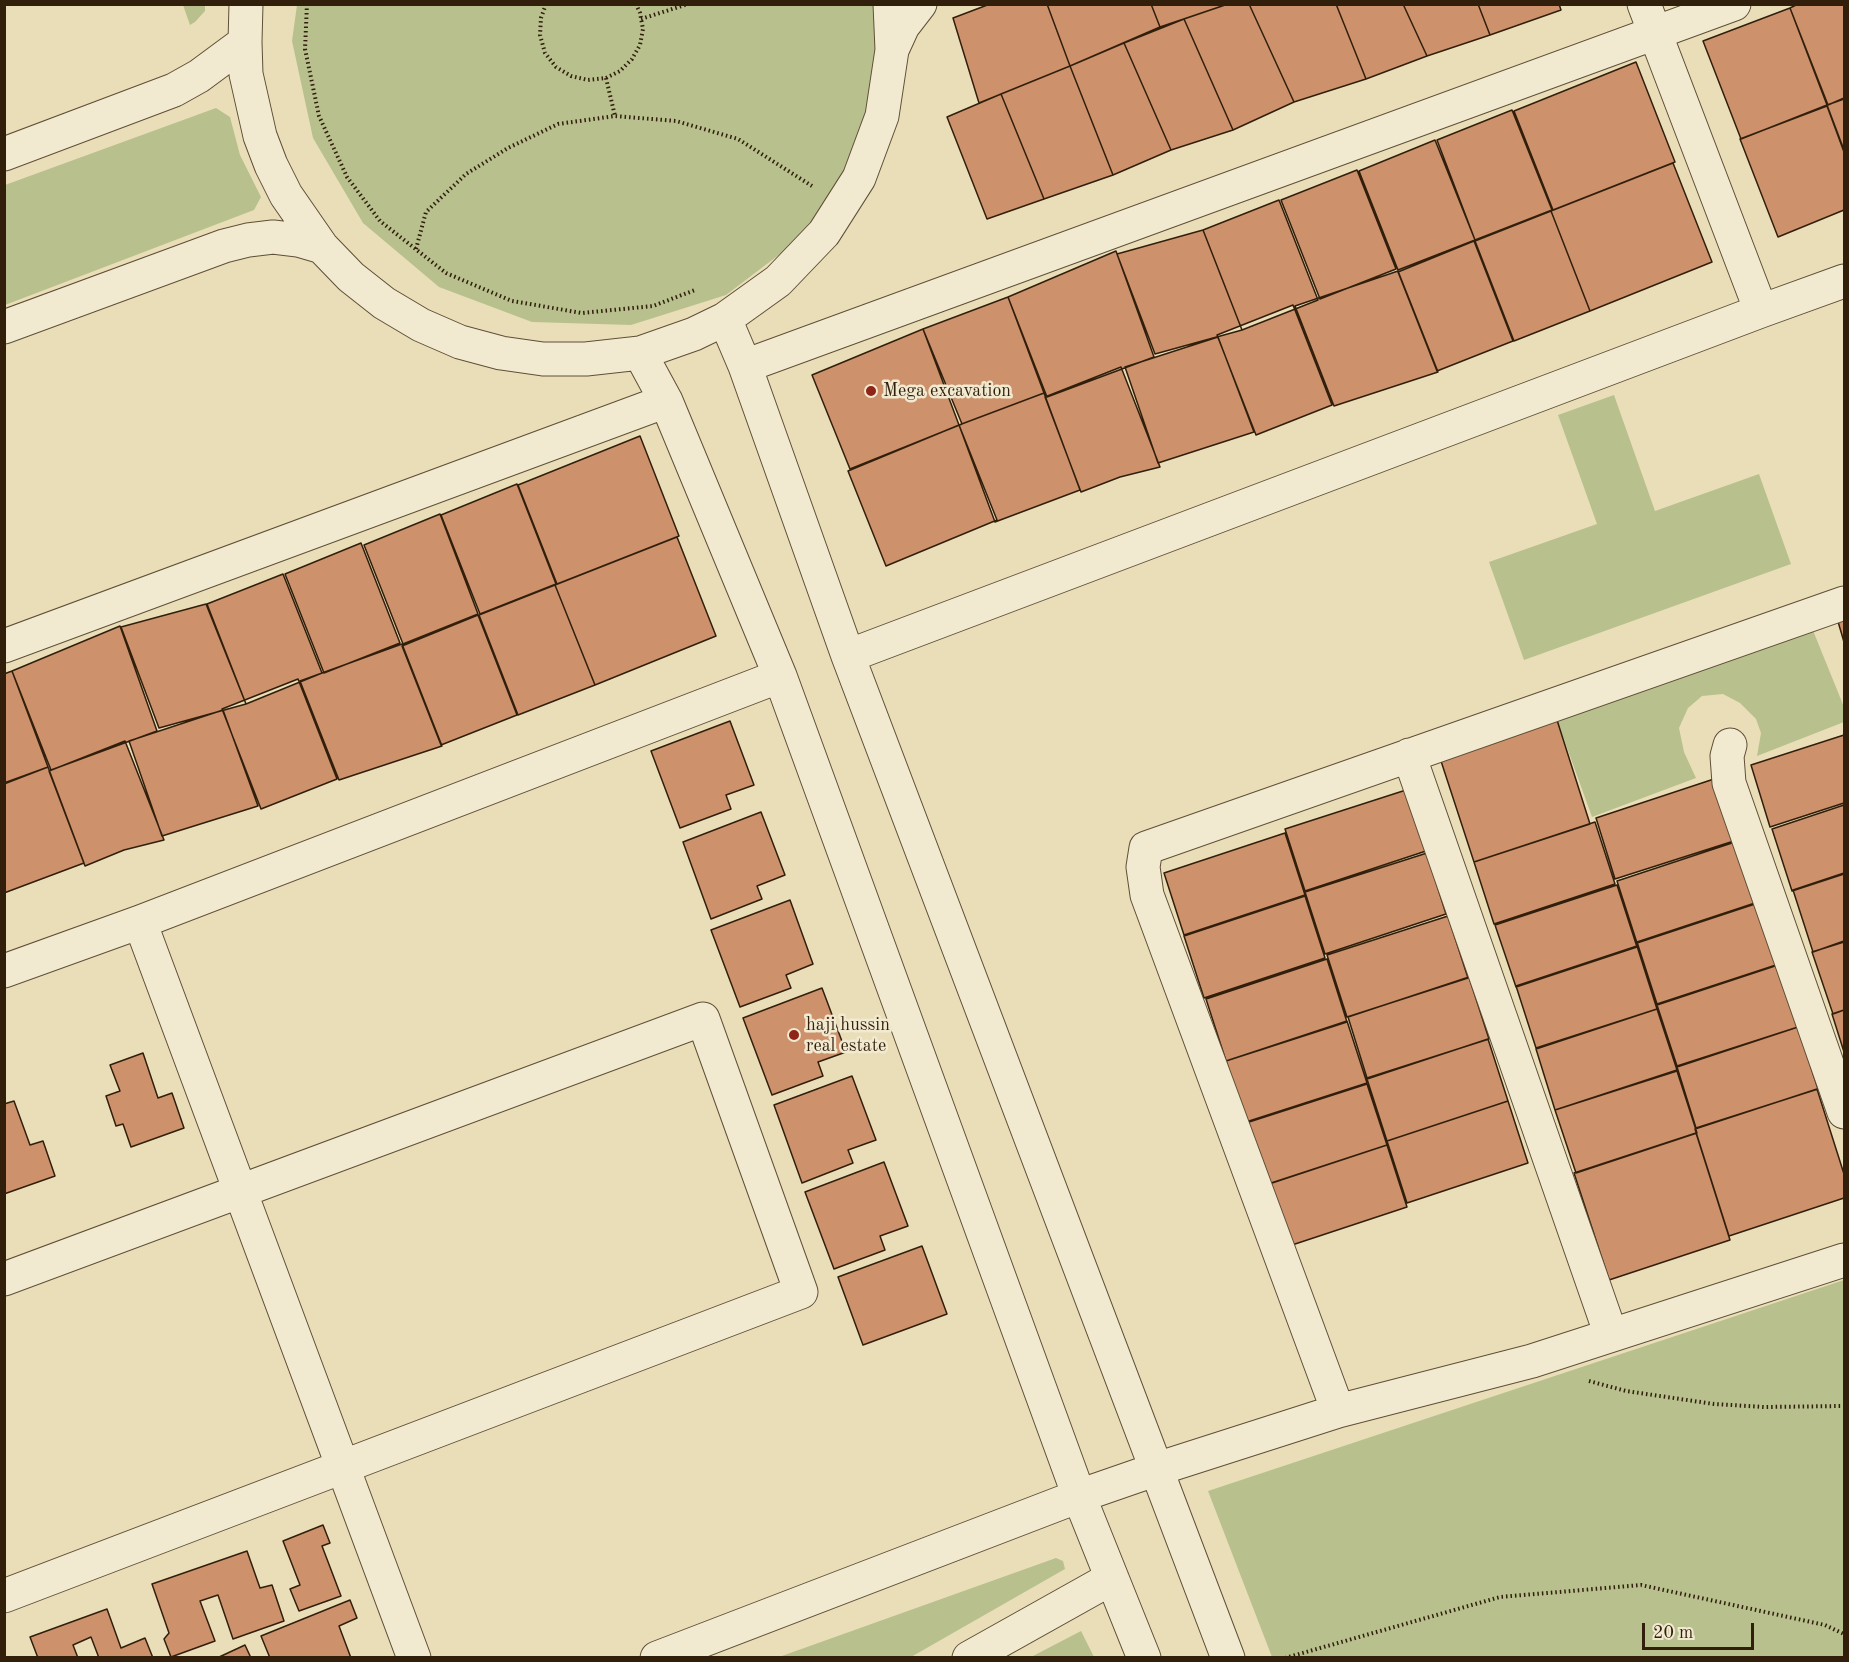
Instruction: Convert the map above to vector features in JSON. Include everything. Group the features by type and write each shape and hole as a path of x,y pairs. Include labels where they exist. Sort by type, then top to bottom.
{"street":[{"path":"246,4 246,74 260,136 286,195 322,247 351,277 384,303 421,325 460,342 501,353 543,359 586,359 639,353 694,334 724,319 778,281 824,233 859,178 882,116 892,50 890,4"},
{"path":"892,50 903,26 920,4"},
{"path":"745,366 1649,18 1734,4"},
{"path":"1649,18 1761,311"},
{"path":"4,154 174,90 199,76 245,42"},
{"path":"4,327 224,246 273,237 298,240 322,247"},
{"path":"848,656 1845,281"},
{"path":"724,319 745,366 848,656 1228,1658"},
{"path":"639,353 666,401 780,676 1079,1496 1144,1658"},
{"path":"4,646 666,401"},
{"path":"1338,1411 1147,895 1143,867 1146,848 1845,603"},
{"path":"4,971 140,922 780,676"},
{"path":"1730,745 1727,762 1729,783 1845,1112"},
{"path":"1409,755 1611,1335"},
{"path":"140,922 414,1658"},
{"path":"4,1279 703,1019 801,1292 4,1596"},
{"path":"657,1658 1079,1496 1157,1469 1338,1411 1532,1361 1845,1260"},
{"path":"969,1658 1112,1578"}],"path":[{"path":"307,4 306,49 319,116 347,177 380,222 446,273 512,302 582,313 653,306 698,290"},
{"path":"546,4 541,18 540,35 545,53 556,66 571,76 588,80 606,78 620,71 632,59 640,45 643,29 636,4"},
{"path":"641,19 688,4"},
{"path":"606,78 615,116"},
{"path":"415,249 426,212 466,174 508,148 558,124 615,116 676,121 738,139 814,186"},
{"path":"1586,1380 1626,1391 1714,1404 1764,1407 1845,1406"},
{"path":"1285,1658 1500,1597 1641,1585 1825,1625 1845,1634"}],"green space":[{"path":"883,4 861,153 805,235 726,295 631,325 532,322 439,287 363,223 313,138 292,41 297,5"},
{"path":"183,5 205,5 205,11 190,25"},
{"path":"216,108 230,117 240,155 261,197 254,210 5,305 5,185"},
{"path":"1614,395 1655,511 1759,474 1791,564 1524,660 1489,562 1597,524 1558,415"},
{"path":"1812,628 1844,707 1844,722 1757,756 1761,733 1756,719 1740,703 1723,694 1702,696 1688,708 1679,728 1684,752 1696,778 1592,817 1557,720"},
{"path":"1844,1280 1844,1657 1272,1657 1208,1491"},
{"path":"1056,1558 1063,1561 1065,1569 911,1657 779,1657"},
{"path":"1081,1631 1094,1657 1031,1657"}],"building":[{"path":"990,4 1047,4 1070,66 979,103 953,18"},
{"path":"1047,4 1151,4 1160,27 1070,66"},
{"path":"1151,4 1228,4 1160,27"},
{"path":"1228,4 1249,4 1294,102 1233,130 1184,19"},
{"path":"1249,4 1336,4 1366,79 1294,102"},
{"path":"1336,4 1403,4 1427,56 1366,79"},
{"path":"1403,4 1478,4 1490,35 1427,56"},
{"path":"1478,4 1559,4 1561,10 1490,35"},
{"path":"1798,4 1844,4 1844,98 1828,105 1790,8"},
{"path":"1790,8 1827,105 1741,139 1703,41"},
{"path":"1184,19 1233,130 1171,150 1124,43"},
{"path":"1124,43 1171,150 1113,175 1070,66"},
{"path":"1636,62 1675,162 1553,210 1514,111"},
{"path":"1070,66 1113,175 1044,199 1001,94"},
{"path":"1001,94 1044,199 987,219 947,117"},
{"path":"1844,99 1844,150 1827,105"},
{"path":"1827,106 1844,152 1844,210 1778,237 1740,139"},
{"path":"1512,110 1552,210 1475,240 1437,140"},
{"path":"1435,140 1475,240 1398,270 1359,171"},
{"path":"1673,163 1712,262 1590,311 1551,211"},
{"path":"1357,170 1396,269 1320,299 1281,200"},
{"path":"1279,200 1318,300 1242,330 1203,230"},
{"path":"1551,211 1590,311 1514,341 1475,241"},
{"path":"1203,230 1242,330 1155,354 1117,254"},
{"path":"1474,241 1513,341 1437,371 1398,272"},
{"path":"1116,251 1154,357 1047,397 1008,297"},
{"path":"1398,271 1438,372 1334,406 1295,306"},
{"path":"1008,297 1044,393 959,425 923,329"},
{"path":"1293,305 1332,405 1256,435 1217,335"},
{"path":"923,329 962,424 850,469 812,375"},
{"path":"1218,337 1254,432 1158,463 1125,367"},
{"path":"1121,367 1160,467 1120,477 1081,492 1045,397"},
{"path":"1044,393 1080,490 995,522 959,425"},
{"path":"959,425 997,520 886,566 848,471"},
{"path":"640,436 679,536 557,584 518,485"},
{"path":"517,484 556,584 480,614 441,515"},
{"path":"440,514 478,614 403,644 364,545"},
{"path":"677,537 716,636 595,685 555,585"},
{"path":"361,543 400,643 324,673 285,574"},
{"path":"283,574 322,673 246,704 207,604"},
{"path":"555,585 595,685 518,715 479,615"},
{"path":"206,604 246,704 159,728 121,627"},
{"path":"1844,604 1844,642 1834,608"},
{"path":"478,615 517,715 441,745 402,646"},
{"path":"120,626 157,731 51,770 12,671"},
{"path":"402,644 442,746 339,780 300,681"},
{"path":"12,671 48,767 4,783 4,674"},
{"path":"298,679 337,779 261,809 222,709"},
{"path":"223,710 258,806 162,836 129,741"},
{"path":"1557,720 1590,824 1474,862 1440,758"},
{"path":"730,721 754,785 726,795 731,809 680,828 651,751"},
{"path":"1844,735 1844,803 1770,827 1751,765"},
{"path":"125,741 164,840 124,850 85,866 49,771"},
{"path":"48,767 84,863 4,893 4,784"},
{"path":"1717,778 1737,840 1615,879 1596,818"},
{"path":"1406,790 1426,851 1305,891 1285,829"},
{"path":"1844,805 1844,874 1792,891 1772,829"},
{"path":"761,812 785,875 757,886 762,899 711,919 683,842"},
{"path":"1595,822 1615,884 1494,924 1474,862"},
{"path":"1285,833 1305,895 1184,935 1164,873"},
{"path":"1738,841 1758,903 1637,943 1617,881"},
{"path":"1427,853 1446,914 1325,954 1305,892"},
{"path":"1844,873 1844,941 1813,952 1793,890"},
{"path":"1617,885 1637,947 1516,987 1495,925"},
{"path":"1305,896 1325,958 1204,998 1184,936"},
{"path":"790,900 813,964 786,975 791,988 740,1007 711,930"},
{"path":"1758,902 1779,964 1657,1004 1637,942"},
{"path":"1448,916 1468,978 1347,1017 1327,955"},
{"path":"1844,942 1844,1010 1833,1014 1812,952"},
{"path":"1637,946 1657,1009 1536,1048 1516,986"},
{"path":"1327,959 1347,1022 1226,1061 1206,999"},
{"path":"1778,965 1798,1027 1677,1066 1657,1005"},
{"path":"1469,977 1489,1039 1367,1078 1348,1017"},
{"name":"haji hussin real estate","path":"822,988 846,1052 818,1062 823,1076 772,1095 743,1018"},
{"path":"1657,1009 1677,1070 1555,1110 1536,1049"},
{"path":"1844,1010 1844,1052 1832,1014"},
{"path":"1347,1021 1367,1083 1246,1122 1226,1061"},
{"path":"1798,1027 1818,1089 1696,1128 1677,1067"},
{"path":"1488,1039 1508,1101 1387,1141 1367,1079"},
{"path":"143,1053 158,1098 172,1093 184,1128 131,1147 123,1124 116,1126 106,1096 120,1091 110,1065"},
{"path":"1677,1071 1697,1133 1576,1173 1555,1110"},
{"path":"852,1076 876,1140 848,1150 853,1163 802,1183 774,1105"},
{"path":"1367,1084 1387,1145 1266,1185 1246,1123"},
{"path":"1817,1089 1844,1174 1844,1198 1729,1236 1695,1129"},
{"path":"14,1101 30,1145 43,1141 55,1176 4,1194 4,1104"},
{"path":"1508,1101 1528,1163 1407,1203 1387,1141"},
{"path":"1696,1133 1730,1240 1609,1280 1574,1173"},
{"path":"1387,1145 1407,1207 1286,1247 1265,1185"},
{"path":"884,1162 908,1226 880,1236 885,1250 834,1269 805,1192"},
{"path":"922,1246 947,1314 863,1345 838,1277"},
{"path":"323,1525 330,1543 322,1546 341,1596 299,1611 290,1589 300,1585 283,1541"},
{"path":"247,1551 260,1588 272,1585 284,1621 233,1639 218,1595 200,1601 215,1641 171,1657 164,1639 169,1633 152,1584"},
{"path":"350,1600 357,1618 339,1626 351,1658 270,1658 261,1636"},
{"path":"107,1609 121,1648 145,1638 153,1658 99,1658 91,1637 73,1645 78,1658 38,1658 30,1637"},
{"path":"245,1645 251,1658 217,1658"}],"place":[{"name":"Mega excavation","path":"871,391"},
{"name":"haji hussin real estate","path":"794,1035"}]}
